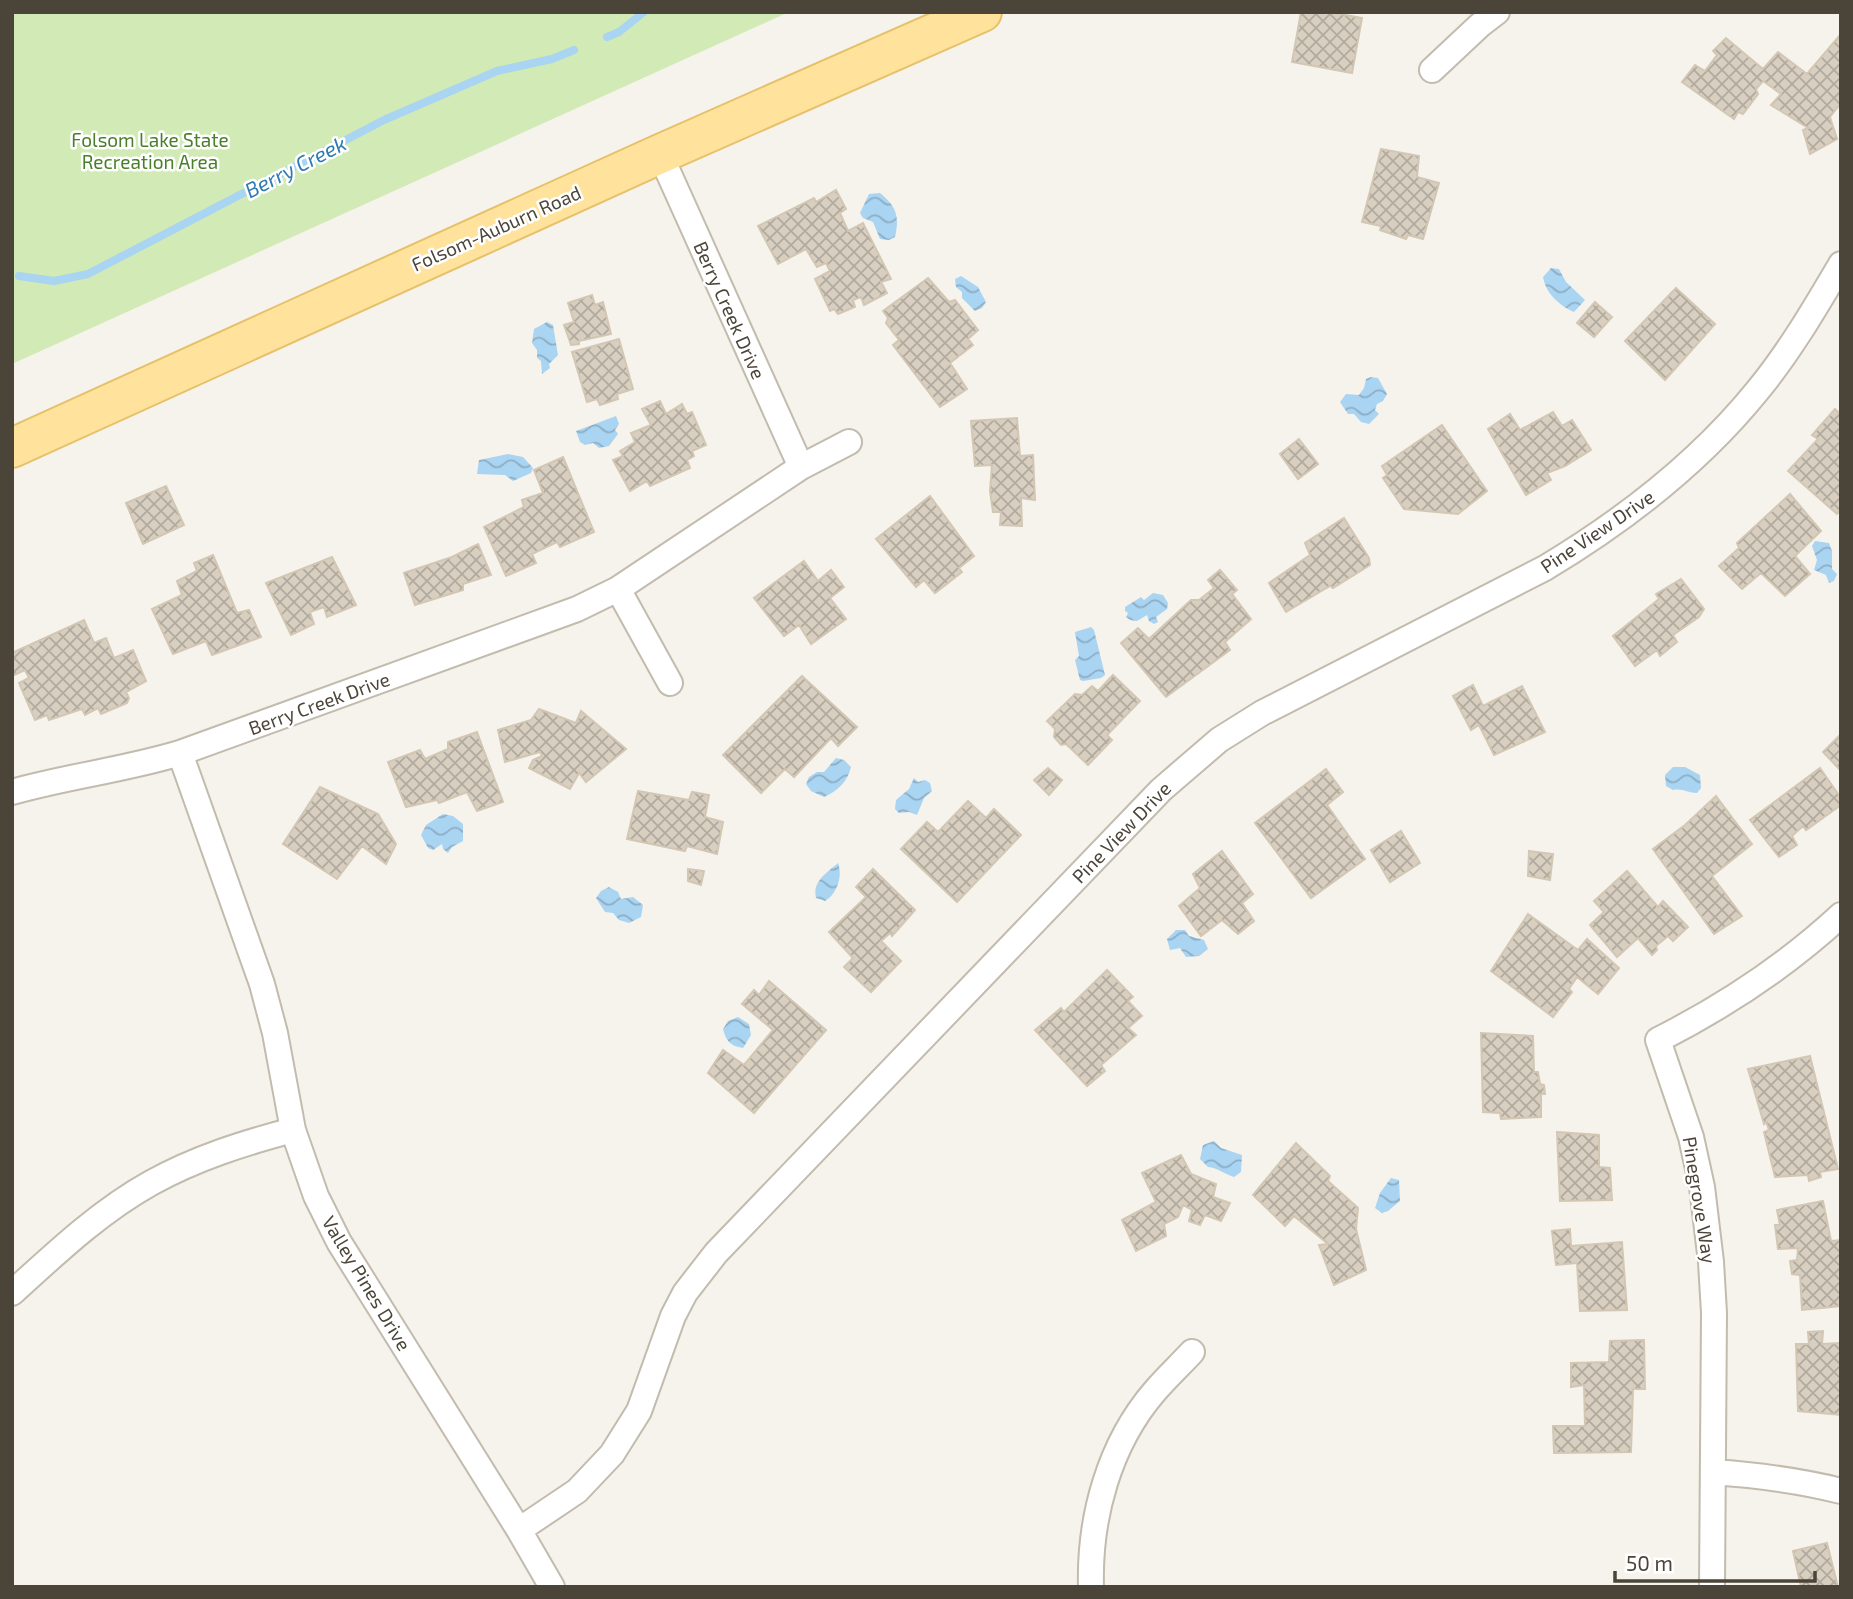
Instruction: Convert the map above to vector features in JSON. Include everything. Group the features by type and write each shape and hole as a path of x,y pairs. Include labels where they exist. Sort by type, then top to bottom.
{"main road":[{"name":"Folsom-Auburn Road","path":"12,448 660,154 982,12"}],"street":[{"path":"1432,70 1497,12"},
{"name":"Berry Creek Drive","path":"660,154 801,467"},
{"name":"Pine View Drive","path":"519,1530 577,1491 612,1454 639,1411 673,1316 685,1293 716,1253 1161,790 1219,740 1262,713 1545,568 1588,542 1650,498 1707,447 1758,390 1803,329 1841,264"},
{"name":"Berry Creek Drive","path":"12,792 138,766 180,753 577,609 618,589 801,467 849,442"},
{"path":"618,589 670,683"},
{"name":"Valley Pines Drive","path":"180,753 262,984 275,1033 293,1130 316,1196 338,1242 552,1587"},
{"name":"Pinegrove Way","path":"1712,1587 1714,1313 1708,1237 1702,1187 1691,1138 1658,1040 1761,981 1841,915"},
{"path":"12,1293 108,1210 151,1183 208,1156 293,1130"},
{"path":"1091,1587 1090,1561 1095,1521 1112,1462 1130,1426 1153,1392 1192,1352"},
{"path":"1713,1472 1809,1482 1841,1491"}],"green space":[{"name":"Folsom Lake State Recreation Area","path":"12,12 789,12 12,364"}],"water":[{"path":"880,193 890,202 897,217 895,237 889,240 880,239 873,222 863,218 860,213 869,194"},
{"path":"1551,268 1559,269 1566,282 1585,300 1574,312 1558,302 1547,289 1543,277"},
{"path":"961,276 978,287 986,302 982,308 975,311 962,298 955,279"},
{"path":"547,322 553,325 558,355 549,364 550,368 542,374 541,361 537,358 537,350 532,343 534,329"},
{"path":"1378,378 1387,394 1383,401 1377,404 1375,410 1379,414 1369,424 1361,422 1354,414 1348,414 1340,402 1346,394 1359,395 1366,379"},
{"path":"616,416 619,424 615,430 618,434 609,446 599,448 593,443 585,445 580,442 576,431"},
{"path":"508,454 523,457 533,468 531,473 513,481 505,475 477,474 479,460"},
{"path":"1815,541 1829,543 1832,569 1837,574 1834,581 1829,583 1826,575 1814,570 1817,560 1812,546"},
{"path":"1153,593 1163,595 1168,603 1167,609 1156,617 1158,622 1154,624 1149,621 1147,615 1137,621 1126,617 1128,613 1125,607 1141,597 1144,600"},
{"path":"1091,627 1105,675 1083,681 1080,680 1075,660 1079,656 1075,632"},
{"path":"836,758 844,760 851,767 845,781 838,789 824,797 811,791 806,784 809,777 817,772 824,772"},
{"path":"1673,767 1685,767 1700,775 1701,788 1697,793 1673,790 1666,786 1665,775"},
{"path":"914,778 918,782 925,780 930,783 932,791 924,798 917,815 899,813 895,809 896,800 909,789"},
{"path":"443,814 453,816 463,824 463,841 452,847 448,853 442,844 433,850 428,848 421,835 426,825"},
{"path":"838,863 840,873 836,889 825,901 816,898 818,882"},
{"path":"609,887 618,892 621,899 633,897 643,905 641,917 629,923 619,920 613,913 605,912 596,898 601,891"},
{"path":"1176,930 1185,930 1189,936 1204,940 1208,949 1199,956 1186,957 1180,948 1170,950 1167,939"},
{"path":"738,1017 749,1024 751,1035 743,1048 729,1042 723,1029 728,1021"},
{"path":"1214,1141 1221,1148 1242,1155 1241,1172 1234,1177 1208,1167 1200,1159 1203,1145"},
{"path":"1391,1178 1399,1180 1400,1201 1382,1213 1375,1208 1380,1193"}],"building":[{"path":"1301,12 1330,12 1362,18 1352,73 1292,62"},
{"path":"1840,35 1841,103 1830,117 1837,139 1810,154 1803,130 1808,128 1771,105 1781,94 1763,81 1756,89 1758,94 1743,114 1738,112 1734,119 1682,82 1695,65 1705,71 1717,55 1713,51 1726,38 1763,69 1778,52 1807,74"},
{"path":"1381,149 1419,156 1417,177 1439,183 1423,239 1408,235 1406,239 1380,230 1381,226 1362,222"},
{"path":"836,190 846,209 840,213 848,231 863,223 891,279 881,282 887,293 864,305 861,297 853,300 855,307 838,314 834,309 830,311 815,279 830,271 826,263 817,267 806,249 778,264 758,226 814,198 816,202"},
{"path":"928,278 949,302 955,300 978,330 968,339 973,345 950,363 967,389 940,407 893,345 899,340 886,323 888,318 883,311"},
{"path":"1676,288 1715,324 1665,380 1625,341"},
{"path":"592,295 595,305 603,302 611,334 571,345 564,325 574,322 568,303"},
{"path":"1595,302 1612,317 1594,337 1577,323"},
{"path":"619,339 633,389 617,394 618,399 600,405 597,399 587,402 572,352"},
{"path":"660,401 666,414 682,404 687,414 692,412 706,445 692,451 694,456 687,460 690,468 650,486 647,481 630,491 613,460 623,456 620,451 635,442 631,433 651,425 642,409"},
{"path":"1835,409 1841,415 1841,510 1837,514 1788,471 1818,439 1812,435"},
{"path":"1553,412 1562,426 1572,420 1591,450 1565,466 1547,473 1551,480 1526,495 1488,429 1510,414 1520,430"},
{"path":"1017,418 1020,456 1033,455 1035,500 1021,498 1022,526 1000,525 1001,512 993,512 990,491 992,465 975,466 971,421"},
{"path":"1442,425 1487,491 1458,514 1404,509 1383,478 1387,475 1382,466"},
{"path":"1299,439 1318,464 1298,479 1280,454"},
{"path":"563,457 594,532 560,547 557,542 532,554 536,563 506,576 484,527 524,507 522,500 543,493 534,470"},
{"path":"166,486 184,525 143,544 126,503"},
{"path":"1790,494 1821,531 1795,556 1810,574 1785,596 1761,573 1742,589 1719,566 1739,548 1737,543"},
{"path":"930,496 974,556 959,568 962,572 935,593 924,580 916,587 876,539"},
{"path":"1344,518 1369,558 1370,565 1286,612 1269,583 1310,555 1305,543"},
{"path":"478,544 491,575 463,584 463,590 415,605 404,573 452,557"},
{"path":"213,555 237,613 249,610 261,637 212,655 206,641 173,654 152,609 182,595 177,581 197,571 194,563"},
{"path":"332,557 356,605 327,617 324,607 310,612 314,624 291,635 266,583"},
{"path":"804,561 818,581 831,570 844,587 830,598 846,619 811,644 799,625 784,636 754,598"},
{"path":"1220,570 1237,590 1232,594 1251,619 1225,642 1230,650 1166,697 1121,643 1138,628 1149,639 1191,600 1199,600 1214,588 1208,580"},
{"path":"1681,579 1704,609 1699,617 1673,635 1677,642 1660,656 1657,650 1635,666 1613,636 1659,599 1656,594"},
{"path":"84,620 94,643 106,638 114,658 133,650 146,681 126,692 129,698 127,703 101,714 98,708 85,715 82,709 49,720 47,715 35,720 19,683 29,678 25,670 12,676 12,653"},
{"path":"1113,675 1140,701 1107,735 1112,740 1088,765 1066,744 1061,745 1054,737 1055,729 1047,721 1075,694 1082,695 1092,686 1098,691"},
{"path":"802,676 857,727 838,746 831,738 794,777 785,769 761,793 723,755"},
{"path":"1473,685 1483,706 1522,686 1545,732 1494,755 1479,725 1471,730 1453,696"},
{"path":"539,709 576,723 581,711 626,749 586,782 579,773 570,789 529,768 533,760 542,756 540,752 505,762 498,730 531,720"},
{"path":"477,732 503,802 477,811 467,792 439,803 437,800 406,807 388,762 420,750 425,759 448,749 448,742"},
{"path":"1841,734 1841,771 1823,752"},
{"path":"1048,768 1062,780 1049,795 1034,780"},
{"path":"1820,768 1841,798 1841,805 1806,830 1803,826 1792,836 1797,845 1779,857 1750,820"},
{"path":"1326,769 1343,792 1327,805 1365,859 1311,898 1255,823"},
{"path":"320,787 378,814 396,844 386,864 362,846 337,879 283,844"},
{"path":"638,791 689,800 692,792 709,795 705,817 723,822 717,854 687,846 685,851 627,839"},
{"path":"1716,796 1752,844 1712,876 1742,916 1714,934 1653,849 1685,825"},
{"path":"968,801 986,818 994,809 1021,835 957,902 901,849 927,822 938,832"},
{"path":"1401,831 1420,863 1390,882 1371,850"},
{"path":"1222,851 1253,894 1242,903 1254,921 1238,934 1222,920 1201,936 1179,906 1200,888 1193,874"},
{"path":"1529,851 1553,854 1550,880 1528,876"},
{"path":"688,869 704,871 701,885 688,881"},
{"path":"873,869 915,910 892,936 890,933 881,941 901,961 871,992 844,967 853,958 829,932 866,897 856,887"},
{"path":"1627,871 1658,907 1663,901 1688,927 1673,941 1668,936 1656,946 1657,950 1652,955 1638,938 1617,957 1590,925 1604,912 1594,901"},
{"path":"1528,914 1578,950 1587,939 1619,968 1598,994 1577,977 1569,989 1572,992 1553,1017 1491,971"},
{"path":"1107,970 1133,997 1128,1001 1142,1016 1128,1028 1136,1035 1101,1065 1105,1071 1087,1086 1035,1030 1061,1008 1064,1012"},
{"path":"769,981 826,1030 754,1113 708,1073 723,1050 744,1065 773,1030 742,1004 754,990 759,995"},
{"path":"1481,1033 1533,1036 1534,1072 1538,1072 1545,1094 1541,1094 1541,1117 1501,1119 1500,1113 1483,1112"},
{"path":"1810,1056 1838,1169 1820,1172 1821,1177 1809,1181 1808,1175 1775,1177 1764,1132 1769,1130 1766,1122 1764,1124 1748,1069"},
{"path":"1557,1132 1599,1135 1599,1167 1610,1168 1612,1200 1560,1201"},
{"path":"1296,1143 1330,1176 1328,1181 1358,1208 1356,1229 1366,1270 1334,1285 1319,1245 1328,1244 1294,1216 1285,1226 1253,1195"},
{"path":"1181,1155 1191,1174 1216,1184 1213,1197 1230,1203 1221,1221 1205,1215 1200,1225 1189,1221 1192,1210 1183,1205 1178,1217 1164,1224 1166,1236 1136,1251 1122,1220 1156,1202 1142,1173"},
{"path":"1823,1201 1831,1241 1841,1240 1841,1306 1802,1310 1800,1275 1792,1274 1790,1261 1797,1260 1798,1248 1778,1249 1775,1225 1780,1225 1777,1210"},
{"path":"1570,1229 1571,1246 1622,1242 1627,1310 1580,1311 1577,1263 1556,1265 1552,1231"},
{"path":"1823,1331 1822,1344 1841,1343 1841,1415 1798,1411 1796,1344 1809,1344 1808,1332"},
{"path":"1644,1340 1645,1389 1633,1389 1631,1452 1554,1453 1553,1426 1585,1426 1584,1385 1571,1387 1571,1363 1609,1362 1610,1341"},
{"path":"1827,1543 1838,1587 1801,1587 1793,1551"}],"waterway":[{"name":"Berry Creek","path":"607,37 619,32 644,12"},
{"name":"Berry Creek","path":"19,276 54,281 88,274 384,120 497,71 552,59 574,50"}]}
